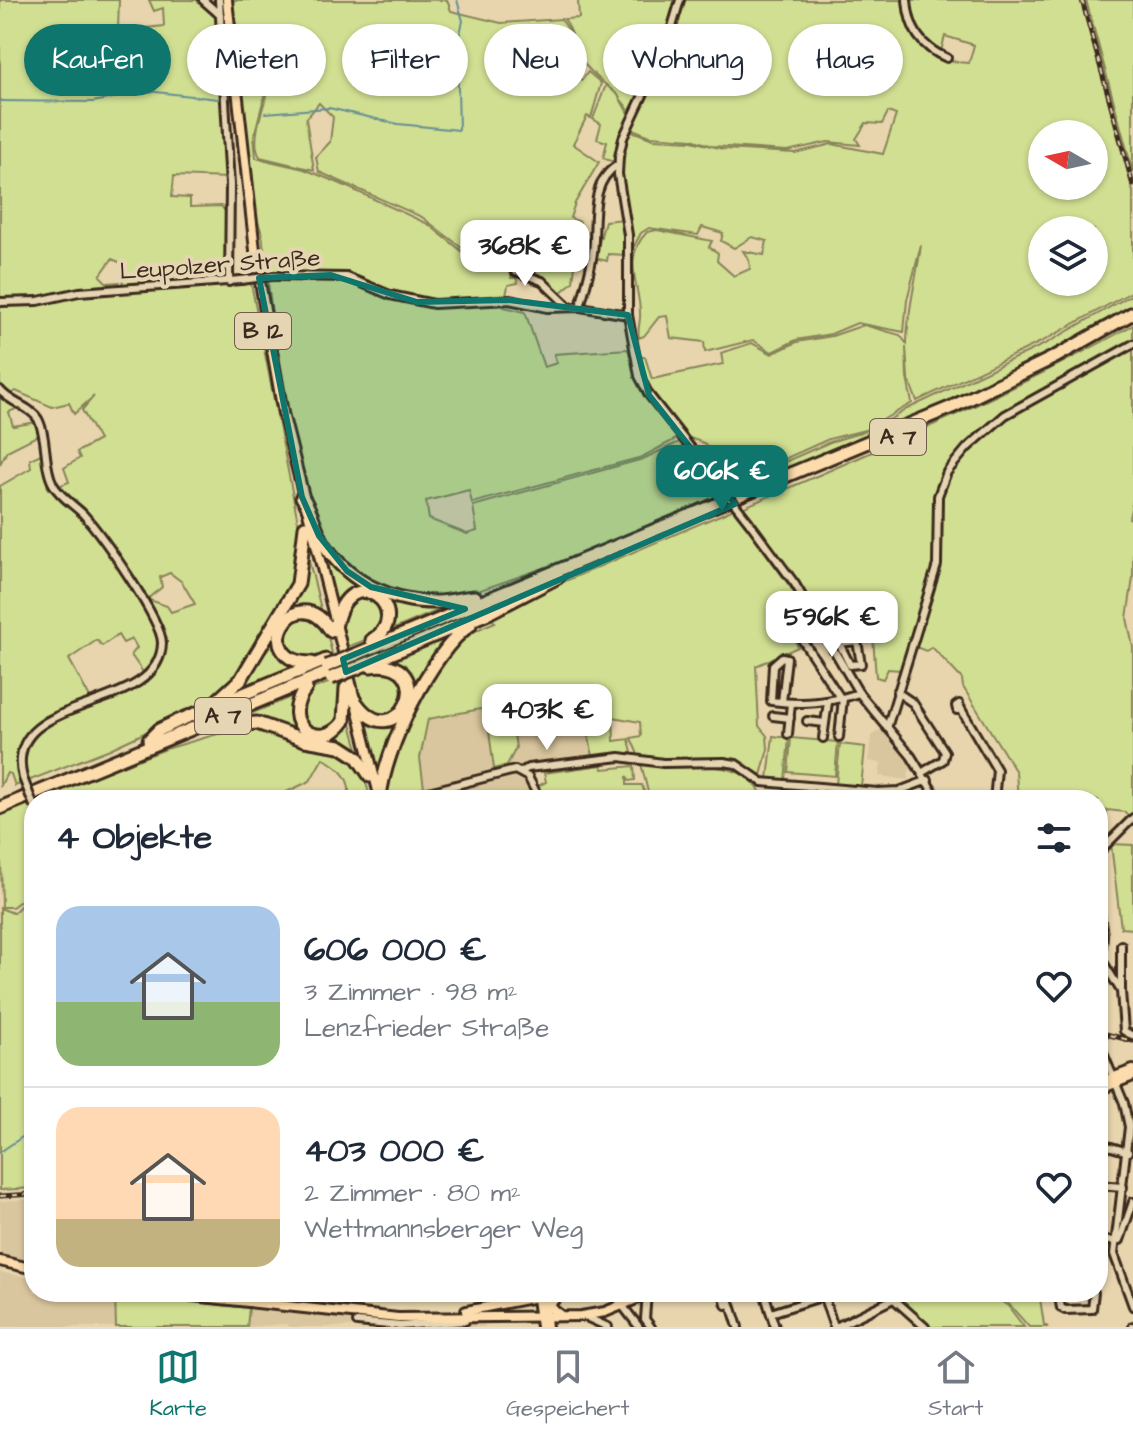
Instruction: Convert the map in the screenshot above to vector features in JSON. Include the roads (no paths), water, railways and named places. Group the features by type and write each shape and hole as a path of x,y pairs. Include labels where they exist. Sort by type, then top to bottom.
{"highway":[{"name":"A 7","path":"354,658 952,407 1057,356 1133,313"},
{"name":"A 7","path":"559,573 954,413 1022,381 1133,320"},
{"path":"302,497 326,548 347,571 371,587 393,597 421,602 475,597"},
{"name":"A 7","path":"209,708 241,679 298,584 305,527"},
{"path":"372,640 475,597 559,573"},
{"path":"381,790 386,761 439,656 462,631 486,614 559,573"},
{"path":"358,592 372,593 385,604 389,619 383,633 354,658 326,668 295,662 283,652 279,637 284,623 295,613 308,612 320,617 333,630 338,610 346,597 358,592"},
{"path":"346,688 344,721 333,733 320,736 303,729 296,717 296,704 306,688 326,668 486,614"},
{"path":"353,698 368,717 381,721 396,717 410,698 408,681 398,670 354,658"},
{"name":"A 7","path":"149,740 159,730 209,708 326,668"},
{"name":"A 7","path":"25,790 326,668"},
{"name":"A 7","path":"44,790 326,668"},
{"path":"118,760 217,726 306,688"},
{"path":"217,726 257,723 305,740 340,746 357,757 370,776"},
{"name":"A 7","path":"0,800 24,790"},
{"name":"A 7","path":"0,808 24,798"}],"main road":[{"name":"B 12","path":"227,0 229,24"},
{"name":"B 12","path":"234,96 254,275 276,401 305,527 377,790"},
{"name":"B 12","path":"235,96 264,307 302,497 346,688 375,790"},
{"path":"1108,1080 1130,1074"},
{"path":"1108,1083 1114,1079"},
{"path":"0,1264 24,1270"},
{"path":"225,1302 357,1321 523,1314 583,1316 629,1302"},
{"path":"277,1302 400,1315 483,1317 519,1302"},
{"path":"523,1314 530,1302"},
{"path":"537,1302 548,1327 565,1316"},
{"path":"552,1302 552,1309 565,1316"},
{"path":"523,1314 540,1327 544,1315"}],"street":[{"path":"203,0 220,15"},
{"path":"219,0 229,172 229,282"},
{"path":"680,0 667,44 623,138 618,165 628,235 628,315 639,376 649,395 795,584 859,693 923,772 933,790"},
{"path":"907,0 910,22 919,39 947,58"},
{"path":"580,307 594,247 597,198 607,176 618,165"},
{"path":"515,271 542,281 568,306"},
{"name":"Leupolzer Straße","path":"0,302 38,301 79,292 273,276 347,277 390,295 434,304 509,300 548,308 580,307 628,315"},
{"path":"887,728 937,565 938,496 947,472 967,448 1005,415 1133,344"},
{"path":"0,390 9,400 36,416 54,486 86,518 155,617 162,639 157,662 141,681 44,718 30,729 18,756 28,790"},
{"path":"799,635 842,698 839,737"},
{"path":"826,639 834,637 850,665 861,664 860,643 839,643"},
{"path":"782,702 787,658 774,663 770,698 782,702 791,703 828,702 859,693"},
{"path":"897,692 913,703 945,752 943,760 923,772"},
{"path":"823,738 828,702"},
{"path":"788,734 791,703"},
{"path":"961,709 997,771 995,790"},
{"path":"773,716 790,718"},
{"path":"807,721 825,723"},
{"path":"443,790 508,771 521,772 528,768 620,757 663,763 724,762 736,764 762,782 848,790"},
{"path":"997,771 1005,768"},
{"path":"521,772 535,790"},
{"path":"896,790 928,780"},
{"path":"1108,843 1133,818"},
{"path":"1121,945 1124,1031 1133,1036"},
{"path":"1108,971 1121,991"},
{"path":"1108,1063 1130,1074 1121,1095"},
{"path":"1108,1063 1129,1127 1116,1242 1117,1265 1133,1306"},
{"path":"1108,1146 1128,1152"},
{"path":"1108,1186 1123,1187"},
{"path":"1108,1242 1116,1242 1123,1236 1133,1202"},
{"path":"620,1302 639,1327"},
{"path":"648,1302 645,1319 651,1327"},
{"path":"728,1302 736,1327"},
{"path":"767,1302 775,1327"},
{"path":"771,1313 801,1302"},
{"path":"826,1302 835,1327 854,1324 888,1302"},
{"path":"896,1302 925,1327"},
{"path":"1060,1302 1065,1310 1094,1308 1094,1302"},
{"path":"583,1316 608,1327"}],"waterway":[{"path":"265,113 329,108 398,124 459,130 457,46 463,21 457,0"},
{"path":"0,101 93,102 147,91 218,99"},
{"path":"0,1152 24,1136"}],"railway":[{"path":"1082,0 1133,185"},
{"path":"1108,1035 1133,1041"},
{"path":"0,1196 24,1195"}]}
